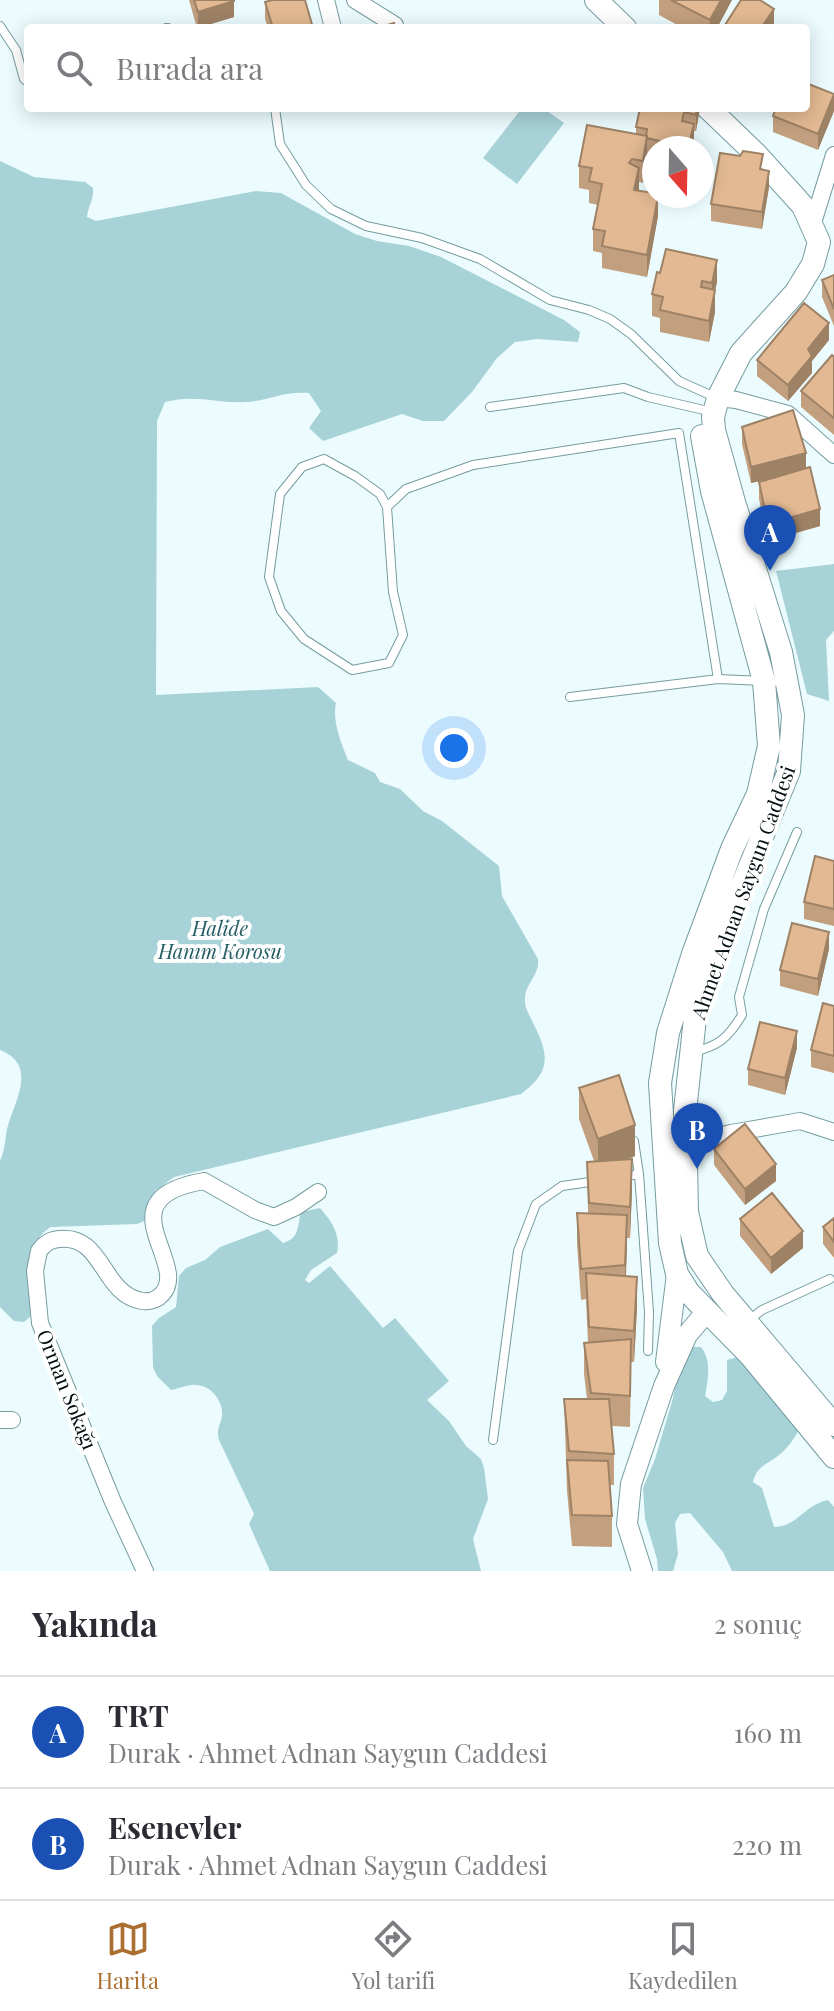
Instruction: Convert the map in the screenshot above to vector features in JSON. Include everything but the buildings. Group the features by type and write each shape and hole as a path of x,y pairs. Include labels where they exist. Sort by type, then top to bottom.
{"main road":[{"path":"596,0 621,24"},
{"path":"712,112 803,206 822,238"},
{"name":"Ahmet Adnan Saygun Caddesi","path":"822,238 813,264 796,292 753,323 725,357 700,428 712,491 764,681 769,746 758,794 732,849 693,954 668,1033 660,1083 667,1215 677,1274 689,1293 715,1303 746,1322 834,1425"},
{"name":"Ahmet Adnan Saygun Caddesi","path":"710,400 714,430 781,652 793,715 789,771 729,917 696,1009 685,1111 688,1227 715,1303 750,1355 834,1457"},
{"path":"677,1274 689,1264 702,1264"}],"street":[{"path":"326,0 332,24"},
{"path":"355,0 393,24"},
{"path":"822,238 834,155"},
{"path":"710,400 736,400 788,414 834,455"},
{"path":"685,1145 800,1121 834,1132"},
{"name":"Orman Sokağı","path":"145,1571 113,1502 40,1323 35,1271 39,1251 52,1240 81,1240 90,1248 103,1271 126,1294 143,1302 156,1300 164,1292 168,1279 152,1216 171,1189 204,1181 255,1210 274,1217 318,1192"},
{"path":"664,1386 677,1274"},
{"path":"642,1571 627,1524 627,1501 638,1460 664,1386 687,1335 715,1303"}],"lane":[{"path":"0,26 16,50 24,79"},
{"path":"276,112 280,144 306,185 331,209 366,226 422,238 480,259 550,300 610,319 631,334 679,381 710,400"},
{"path":"490,407 624,388 648,397 710,400"},
{"path":"387,507 406,489 473,465 679,433 718,679"},
{"path":"324,459 380,494 387,507 393,592 403,635 389,663 352,670 304,639 281,611 269,577 280,494 302,467 324,459"},
{"path":"570,697 718,679 787,682"},
{"path":"691,1053 707,1049 729,1036 742,1015 739,997 764,909 797,832"},
{"path":"632,1127 639,1174 649,1312 648,1351"},
{"path":"493,1440 518,1251 536,1204 562,1186 639,1174"},
{"path":"746,1322 762,1310 830,1279"},
{"path":"649,1312 673,1313"}],"green space":[{"path":"519,112 549,112 564,123 517,184 483,158"},
{"name":"Halide Hanım Korosu","path":"0,161 34,177 85,182 93,188 87,217 96,221 256,191 281,193 355,234 441,257 564,320 580,332 578,342 537,339 515,342 497,358 472,392 444,421 423,421 402,414 323,441 309,428 321,411 309,393 299,393 246,402 187,399 165,402 157,421 156,695 318,687 336,703 336,724 348,760 375,773 380,782 400,789 423,811 442,821 499,866 502,896 538,959 525,1002 542,1044 543,1070 521,1094 174,1177 157,1190 147,1220 137,1224 51,1227 42,1234 32,1254 32,1315 24,1322 14,1321 0,1307 0,1161 21,1085 21,1074 19,1065 12,1057 0,1050"},
{"path":"834,564 834,631 826,640 829,701 807,694 776,571"},
{"path":"320,1208 334,1229 338,1241 337,1253 311,1270 305,1280 309,1283 330,1266 383,1328 395,1318 449,1381 427,1400 481,1459 484,1468 488,1499 473,1539 481,1571 270,1571 249,1524 254,1514 219,1440 222,1411 219,1400 202,1386 190,1385 171,1390 153,1367 152,1326 176,1307 179,1276 186,1268 205,1260 220,1247 268,1229 283,1243 288,1241 297,1231 301,1212"},
{"path":"701,1347 707,1358 705,1396 713,1402 722,1400 727,1391 727,1360 737,1357 746,1361 799,1429 785,1450 760,1469 753,1482 762,1488 774,1527 789,1523 813,1506 828,1500 834,1507 834,1571 732,1571 723,1552 690,1513 680,1514 675,1523 678,1554 673,1571 658,1571 645,1519 643,1488 673,1398 679,1365 686,1349"}],"place":[{"name":"TRT","path":"770,571"},
{"name":"Esenevler","path":"697,1169"}]}
